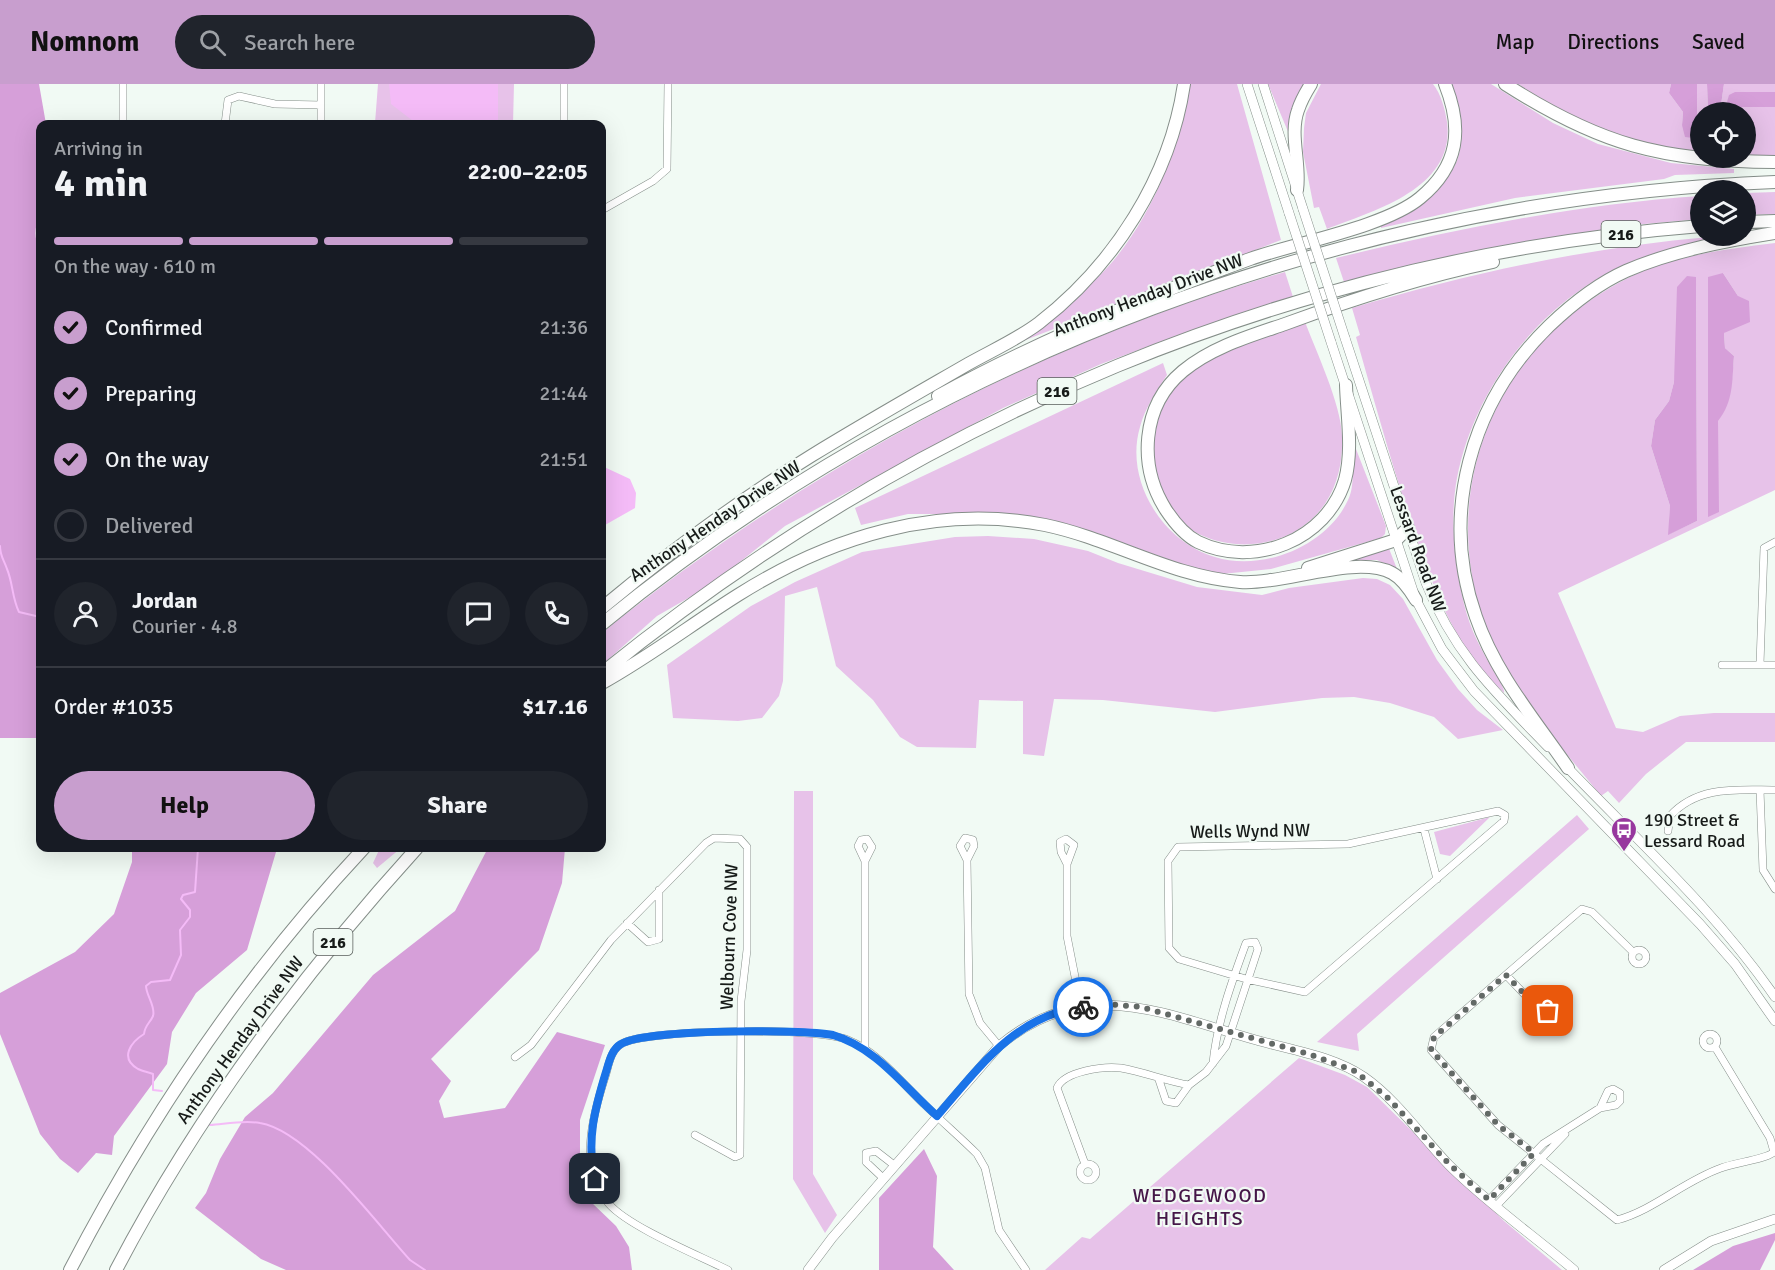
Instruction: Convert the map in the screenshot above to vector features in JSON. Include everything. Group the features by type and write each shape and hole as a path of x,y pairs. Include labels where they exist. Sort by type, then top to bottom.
{"highway":[{"path":"606,605 682,544 810,456 1038,323 1108,255 1138,213 1170,140 1184,84"},
{"path":"1298,190 1300,173 1295,127 1297,111 1311,84"},
{"path":"880,436 931,400 980,373 1090,320 1254,258 1369,223 1419,199 1436,183 1449,162 1455,145 1455,118 1444,84"},
{"path":"1505,84 1574,125 1638,149 1716,161 1775,162"},
{"name":"Anthony Henday Drive NW","path":"606,621 715,538 880,436 944,401 1066,344 1190,295 1330,252 1422,229 1569,202 1680,188 1775,182"},
{"path":"1756,222 1775,221"},
{"name":"216","path":"606,671 760,555 880,480 952,441 1102,371 1204,332 1350,287 1480,256 1601,236 1690,227"},
{"path":"1568,768 1496,664 1482,635 1469,596 1462,556 1461,512 1467,468 1479,429 1494,396 1522,355 1567,309 1598,287 1624,272 1662,258 1775,233"},
{"path":"1346,385 1349,442 1345,478 1338,498 1326,516 1310,530 1295,541 1279,547 1245,552 1227,551 1197,542 1174,522 1153,488 1146,451 1152,418 1158,402 1181,372 1198,359 1262,332 1380,292 1439,275 1601,236"},
{"path":"606,682 643,660 739,594 794,563 834,545 915,523 946,519 1013,520 1077,533 1200,576 1244,582 1372,566 1399,578 1416,600"},
{"path":"1276,578 1396,540 1408,528"},
{"name":"Anthony Henday Drive NW","path":"70,1270 176,1089 294,930 361,852"},
{"name":"Anthony Henday Drive NW","path":"116,1270 159,1191 256,1043 339,936 413,852"}],"main road":[{"name":"Lessard Road NW","path":"1247,84 1416,600 1442,649 1469,686 1700,924 1735,964 1775,1021"},
{"name":"Lessard Road NW","path":"1263,84 1426,584 1452,638 1484,680 1710,914 1747,957 1775,997"},
{"path":"808,1270 894,1165 999,1046 1017,1031 1037,1021 1078,1007 1107,1004 1141,1007 1309,1054 1360,1075 1388,1098 1455,1170 1571,1267 1583,1270"},
{"path":"1664,1270 1711,1241 1775,1219"}],"street":[{"path":"123,84 123,120"},
{"path":"321,84 321,120"},
{"path":"564,84 564,120"},
{"path":"606,208 653,181 667,169 668,84"},
{"path":"225,120 225,106 228,100 239,96 275,104 321,105"},
{"path":"1760,664 1764,548 1775,542"},
{"path":"1722,665 1775,665"},
{"path":"1668,831 1670,816 1688,801 1724,789 1775,790"},
{"path":"1760,790 1763,870 1775,889"},
{"name":"Wells Wynd NW","path":"1498,811 1505,815 1504,821 1305,992 1246,979 1179,958 1168,948 1167,861 1178,847 1348,844 1424,829 1498,811"},
{"path":"1424,829 1437,879"},
{"name":"Welbourn Cove NW","path":"515,1057 531,1045 611,940 711,839 736,838 745,842 747,950 742,994 741,1033"},
{"path":"967,860 969,994 980,1023 999,1046"},
{"path":"865,861 865,1049"},
{"path":"1067,864 1067,936 1079,997 1078,1007"},
{"path":"627,923 648,942 658,939 659,890"},
{"path":"1634,952 1592,912 1582,909 1434,1037 1431,1050 1498,1125 1617,1220 1717,1169 1772,1155 1775,1149 1770,1138 1715,1047"},
{"path":"1159,1080 1170,1103 1179,1100 1189,1085 1213,1063 1226,1046 1246,979 1258,949 1255,942 1246,943 1234,974 1213,1063"},
{"path":"1506,975 1529,999"},
{"path":"728,1270 620,1214 605,1199 597,1186 592,1164 592,1118 612,1056 620,1045 632,1040 681,1033 827,1034 848,1039 865,1049 977,1154 986,1168 999,1230 1026,1270"},
{"path":"695,1135 735,1157 740,1155 741,1033"},
{"path":"1085,1164 1057,1088 1059,1082 1066,1077 1112,1068 1189,1085"},
{"path":"1493,1203 1538,1157 1543,1144 1600,1108"},
{"path":"883,1178 866,1162 866,1153 876,1151 894,1165"}],"shaded area":[{"path":"0,84 39,84 45,120 36,120 36,738 0,738"},
{"path":"378,84 514,84 513,120 375,120"},
{"path":"389,84 498,84 498,120 412,120 391,104"},
{"path":"1190,84 1237,84 1281,240 1023,341 1045,319 1093,282 1129,240 1157,191 1168,165"},
{"path":"1268,84 1304,84 1292,113 1289,134"},
{"path":"1321,84 1433,84 1442,102 1447,122 1446,145 1439,164 1425,181 1388,205 1327,229 1319,207 1314,208 1303,152 1306,113"},
{"path":"1449,84 1491,84 1553,123 1598,144 1671,163 1690,165 1690,168 1734,169 1734,173 1675,175 1664,179 1515,198 1381,228 1381,224 1420,199 1451,173 1457,161 1462,135 1454,95"},
{"path":"1518,84 1671,84 1669,93 1683,112 1682,125 1690,129 1690,152 1660,148 1629,140 1595,128"},
{"path":"1671,84 1697,84 1697,102 1690,102 1690,138 1685,137 1682,125 1683,112 1669,93"},
{"path":"1697,84 1707,84 1708,102 1697,102"},
{"path":"1707,84 1724,84 1721,102 1708,102"},
{"path":"1724,84 1775,84 1775,92 1735,92 1733,102 1721,102"},
{"path":"1735,92 1775,92 1775,107 1756,107 1756,102 1727,102 1729,95"},
{"path":"1756,107 1775,107 1775,157 1756,156"},
{"path":"1775,192 1775,214 1756,215 1756,193"},
{"path":"1690,197 1690,220 1633,225 1459,254 1344,282 1336,258 1517,219"},
{"path":"1690,239 1690,245 1632,261 1592,282 1538,326 1495,382 1478,413 1466,445 1455,492 1453,522 1457,566 1464,605 1470,623 1504,693 1469,653 1444,610 1434,587 1388,447 1356,337 1360,335 1352,308 1485,273 1573,255"},
{"path":"1775,243 1775,490 1558,593 1616,728 1643,732 1680,716 1714,713 1775,713 1775,742 1686,742 1646,774 1619,803 1608,791 1601,796 1554,738 1510,677 1487,633 1472,576 1468,530 1472,485 1482,443 1500,402 1523,365 1552,332 1587,303 1643,271 1680,259","holes":["1723,273 1738,296 1724,333 1725,348 1734,356 1729,398 1718,420","1696,277 1697,521 1669,534 1670,506 1651,446 1655,420 1669,401"]},
{"path":"1285,272 1293,297 1192,330 1101,364 1003,408 785,526 711,585 657,616 606,661 606,630 758,518 841,466 926,418 1012,375 1102,336 1192,301"},
{"path":"1723,273 1738,296 1749,301 1750,322 1724,333 1725,348 1734,356 1732,382 1730,398 1718,421 1719,512 1708,517 1708,277"},
{"path":"1687,276 1696,277 1697,521 1668,535 1670,506 1651,446 1655,420 1669,401 1674,382 1677,287"},
{"path":"1304,319 1333,393 1341,423 1342,436 1335,484 1313,518 1280,538 1243,544 1207,537 1176,518 1156,486 1152,442 1162,403 1175,384 1204,362 1236,346"},
{"path":"1163,363 1167,375 1142,420 1136,447 1143,488 1164,524 1179,538 1215,557 1234,561 1273,558 1292,551 1325,530 1338,516 1350,495 1353,450 1356,449 1386,526 1385,534 1381,538 1271,569 1222,574 1189,567 1005,514 908,514 861,525 855,508"},
{"path":"606,468 630,479 636,493 635,508 606,524"},
{"path":"988,536 1034,539 1088,551 1118,563 1197,587 1262,595 1289,588 1363,578 1377,579 1390,585 1403,599 1437,660 1458,689 1477,710 1503,730 1458,739 1434,717 1390,703 1354,697 1322,698 1215,712 1103,700 1054,699 1044,756 1023,754 1023,701 979,700 976,748 917,747 900,737 873,700 836,666 817,587 785,596 783,681 779,696 762,718 738,721 673,718 667,665 751,606 795,582 862,552 955,537"},
{"path":"1388,546 1397,569 1377,560 1356,560"},
{"path":"794,791 813,791 813,1174 837,1215 825,1233 793,1179"},
{"path":"1577,815 1589,829 1357,1034 1359,1051 1317,1042"},
{"path":"1490,817 1450,856 1440,854 1434,832"},
{"path":"132,852 276,852 247,950 196,993 172,1032 167,1064 114,1136 112,1155 96,1153 78,1173 60,1159 40,1134 0,1034 0,993 75,952 114,914 132,862"},
{"path":"378,852 396,852 377,868 373,863"},
{"path":"486,852 565,852 562,883 539,950 431,1059 451,1081 439,1101 444,1118 505,1108 557,1032 605,1045 580,1120 580,1156 591,1202 616,1226 629,1247 632,1270 286,1270 261,1259 195,1208 206,1193 220,1159 245,1117 273,1093 373,975 455,911"},
{"name":"WEDGEWOOD HEIGHTS","path":"1299,1058 1345,1075 1367,1087 1504,1221 1562,1270 1045,1270 1082,1237 1090,1239"},
{"path":"924,1149 937,1176 933,1247 954,1270 879,1270 879,1198"},
{"path":"1775,1233 1775,1240 1760,1270 1693,1270 1733,1246"}],"waterway":[{"path":"0,546 19,612 36,616"},
{"path":"162,1091 153,1090 153,1074 132,1065 128,1055 131,1046 144,1034 153,1016 154,1012 146,986 151,982 170,980 181,955 180,930 190,917 190,910 181,899 183,895 195,892 198,852"},
{"path":"210,1125 260,1123 279,1130 299,1143 341,1181 410,1260 425,1270"}],"way so far":[{"path":"1083,1007 1107,1004 1141,1007 1309,1054 1355,1071 1388,1098 1449,1164 1489,1200 1534,1153 1498,1125 1431,1050 1434,1037 1506,975 1529,999 1544,1003 1548,1011"}],"place":[{"name":"190 Street & Lessard Road","path":"1624,853"}],"district":[{"name":"WEDGEWOOD HEIGHTS","path":"1200,1206"}],"route":[{"path":"595,1179 591,1154 592,1118 616,1048 632,1040 681,1033 821,1033 833,1035 848,1039 872,1054 937,1116 999,1046 1017,1031 1047,1016 1083,1007"}]}
